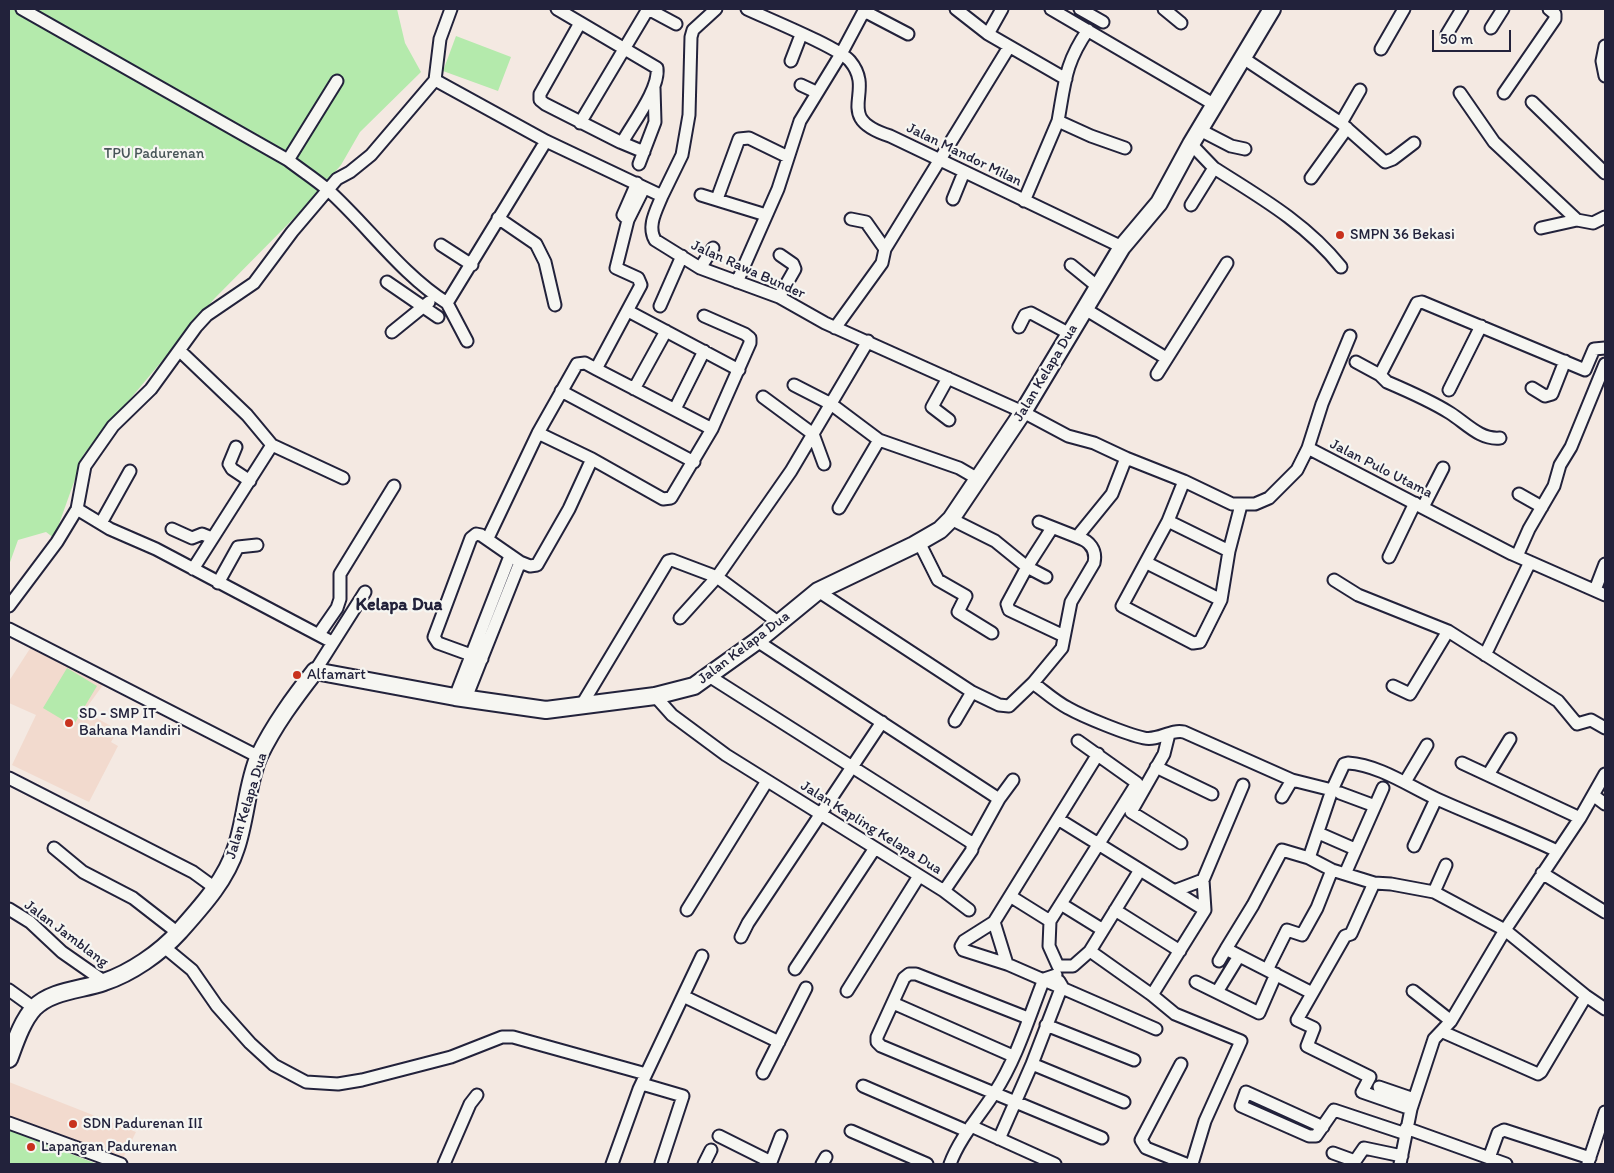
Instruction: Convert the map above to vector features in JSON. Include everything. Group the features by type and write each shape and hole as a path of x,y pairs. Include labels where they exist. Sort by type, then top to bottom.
{"main road":[{"name":"Jalan Kelapa Dua","path":"34,1008 68,990 105,982 136,966 178,933 226,873 236,847 259,757 286,708 315,671 546,710 655,696 694,686 757,641 818,591 940,530 951,519 1023,412 1122,247 1159,203 1191,144 1272,9"},
{"path":"9,1059 18,1034 34,1008"}],"street":[{"path":"22,9 288,160 328,190 436,296 447,303 467,341"},
{"path":"9,606 57,542 77,509 85,466 113,426 151,389 196,327 207,315 254,283 337,179 350,172 371,155 435,80 440,39 451,9"},
{"path":"557,9 657,68 658,75 654,88 620,142"},
{"path":"580,123 648,9 676,24"},
{"path":"435,80 546,141 662,196 682,155 689,115 691,37 693,30 716,9"},
{"path":"748,9 841,54"},
{"path":"956,9 1009,48 1066,79"},
{"path":"988,34 1002,9"},
{"path":"1051,9 1215,106"},
{"path":"1080,9 1103,22"},
{"path":"1164,9 1181,23"},
{"path":"1381,49 1404,9"},
{"path":"1447,34 1462,9"},
{"path":"1491,28 1503,9"},
{"path":"1504,93 1555,19 1555,14 1549,9"},
{"path":"737,282 766,215 800,121 841,54 864,10 908,34"},
{"path":"580,23 542,91 540,100 580,123 644,152"},
{"path":"1024,201 1058,121 1074,50 1088,30"},
{"path":"791,61 801,35"},
{"path":"1605,46 1602,61 1605,76"},
{"path":"835,328 882,262 885,250 938,159 1009,48"},
{"name":"Jalan Mandor Milan","path":"841,54 854,66 859,78 858,106 861,121 871,130 890,136 1122,247"},
{"path":"1243,58 1344,126 1387,162 1414,143"},
{"path":"288,160 337,81"},
{"path":"801,85 816,92"},
{"path":"640,164 655,122 654,88"},
{"path":"1311,178 1344,126 1360,90"},
{"path":"1460,93 1494,142 1547,194 1577,220"},
{"path":"1532,102 1605,173"},
{"path":"1058,121 1091,136 1126,148"},
{"path":"1200,130 1231,146 1246,149"},
{"path":"717,199 739,139 749,138 788,156"},
{"path":"447,303 472,265 498,218 546,141"},
{"path":"1191,144 1214,168 1279,209 1314,236 1341,267"},
{"path":"1191,205 1214,168"},
{"path":"953,199 964,172"},
{"path":"596,369 641,285 638,278 616,268 628,220 623,215 640,185"},
{"path":"701,195 766,215"},
{"name":"Jalan Rawa Bunder","path":"662,196 651,226 651,233 655,240 700,268 779,297 835,328 1023,412"},
{"path":"1541,228 1577,220 1593,223 1605,217"},
{"path":"498,218 536,244 545,262 555,305"},
{"path":"851,219 866,222 885,250"},
{"path":"441,245 472,265"},
{"path":"700,268 712,248"},
{"path":"779,297 795,270 793,264 780,255"},
{"path":"660,306 682,256"},
{"path":"1156,374 1227,263"},
{"path":"1071,265 1098,287"},
{"path":"388,282 438,317"},
{"path":"392,332 436,296"},
{"path":"1380,375 1417,303 1422,302 1586,370 1594,349 1605,348"},
{"path":"1085,309 1166,358"},
{"path":"628,311 739,370"},
{"path":"1020,327 1025,315 1031,313 1070,334"},
{"path":"538,433 667,499 671,498 712,429 739,370 750,338 704,316"},
{"path":"1449,390 1481,326"},
{"path":"634,388 666,331"},
{"path":"1308,448 1325,396 1350,336"},
{"path":"680,618 716,578 791,471 868,342"},
{"path":"180,351 247,415 272,445 343,478"},
{"path":"675,410 704,351"},
{"path":"1532,388 1545,396 1552,394 1565,361"},
{"path":"1356,362 1380,375 1387,382 1449,412 1479,434 1493,439 1500,438"},
{"path":"488,538 538,433 576,364 585,363 712,429"},
{"path":"1518,556 1529,529 1554,486 1560,465 1571,447 1605,364"},
{"path":"948,378 932,407 949,420"},
{"path":"794,385 831,404 879,440 959,468 978,479"},
{"path":"561,391 694,462"},
{"path":"763,397 813,434 824,464"},
{"path":"1023,412 1068,436 1094,443 1126,458 1184,480 1232,504 1241,505 1229,552 1221,600 1199,644 1122,606 1147,563 1168,521 1184,480"},
{"path":"839,508 879,440"},
{"path":"193,570 272,445"},
{"path":"236,447 229,464 232,469 250,481"},
{"name":"Jalan Pulo Utama","path":"1241,505 1255,504 1269,498 1297,470 1308,448 1530,562 1600,592"},
{"path":"1077,537 1112,494 1126,458"},
{"path":"478,656 438,643 434,637 471,538 476,534 488,538 493,545 515,559 530,566 537,565 569,510 592,459"},
{"path":"1389,557 1443,468"},
{"path":"101,523 130,471"},
{"path":"320,634 337,608 340,599 340,574 394,486"},
{"path":"1518,494 1542,507"},
{"path":"77,509 320,634 332,642"},
{"path":"951,519 995,541 1028,567 1046,577"},
{"path":"1168,521 1229,552"},
{"path":"818,591 972,692 999,705 1009,706 1033,683 1062,648 1071,602 1094,563 1096,556 1089,544 1077,537 1039,522"},
{"path":"1052,528 1028,567 1007,607 1064,636"},
{"path":"172,529 192,538 202,534 212,538"},
{"path":"919,542 938,580 966,596 958,612 992,632"},
{"path":"218,583 238,547 257,545"},
{"path":"460,697 478,656 515,559"},
{"path":"581,706 668,561 672,560 716,578 779,623"},
{"path":"1485,655 1530,562"},
{"path":"1147,563 1221,600"},
{"path":"1600,592 1605,564"},
{"path":"1334,580 1358,595 1448,631 1558,701 1578,724 1591,720 1605,728"},
{"path":"315,671 365,592"},
{"path":"9,629 259,757"},
{"path":"1393,686 1410,694 1448,631"},
{"path":"757,641 999,799"},
{"path":"709,676 972,843 973,846"},
{"path":"1033,683 1067,708 1132,734 1156,739 1177,731 1184,732 1292,780 1336,791 1374,806"},
{"path":"955,721 972,692"},
{"name":"Jalan Kapling Kelapa Dua","path":"655,696 672,715 726,754 944,891 973,846 999,799 1013,780"},
{"path":"742,937 882,722"},
{"path":"1169,734 1164,754 1131,812 1182,843"},
{"path":"1488,775 1510,739"},
{"path":"999,1139 1032,1064 1062,986 1050,946 1050,921 1137,783 1078,741"},
{"path":"1405,782 1427,745"},
{"path":"1098,754 994,922 964,941 961,946 963,950 1007,964 1062,986 1156,1029"},
{"path":"1309,858 1336,791 1344,764 1348,763 1405,782 1436,799 1515,831 1557,852"},
{"path":"1462,763 1580,818"},
{"path":"1156,767 1212,794"},
{"path":"1333,1153 1356,1161 1364,1148 1401,1160 1413,1104 1434,1039 1451,1021 1542,873 1580,818 1605,774"},
{"path":"9,778 193,872 215,888"},
{"path":"1282,797 1292,780"},
{"path":"687,910 768,781"},
{"path":"1152,995 1205,910 1203,880 1243,785"},
{"path":"1344,874 1383,788"},
{"path":"1593,795 1605,804"},
{"path":"1414,846 1436,799"},
{"path":"1058,818 1205,910"},
{"path":"1323,835 1356,849"},
{"path":"54,848 83,872 133,898 178,933"},
{"path":"795,969 875,848"},
{"path":"1219,961 1253,905 1282,850 1309,858 1332,870 1374,883 1391,884 1434,892 1506,930 1586,996 1605,1009"},
{"path":"1434,892 1446,865"},
{"path":"943,1164 965,1128 995,1092 1013,1056 1044,979 1057,970 1073,966 1090,951 1140,870"},
{"path":"1196,982 1259,1013 1271,972 1287,930 1302,935 1317,908 1332,870"},
{"path":"1542,873 1605,912"},
{"path":"847,990 919,876"},
{"path":"1174,891 1203,880"},
{"path":"1374,883 1351,934 1345,936 1297,1020 1314,1028 1307,1046 1370,1078 1362,1092 1413,1104"},
{"path":"944,891 969,910"},
{"path":"1010,896 1050,921"},
{"path":"1061,904 1103,930"},
{"name":"Jalan Jamblang","path":"9,909 30,922 62,952 105,982"},
{"path":"1115,910 1180,951"},
{"path":"994,922 1007,964"},
{"path":"163,946 192,970 217,1006 256,1048 284,1072 306,1082 338,1084 362,1080 451,1057 502,1037 513,1037 644,1079 682,1096 661,1163"},
{"path":"1226,949 1312,993"},
{"path":"1090,951 1152,995 1175,1014 1241,1041 1205,1121 1192,1164"},
{"path":"612,1164 644,1079 702,956"},
{"path":"1217,992 1239,956"},
{"path":"1028,1018 916,974 909,974 904,978 877,1036 877,1042 881,1046 1102,1138"},
{"path":"763,1074 806,988"},
{"path":"9,990 34,1008"},
{"path":"1413,991 1451,1021"},
{"path":"683,996 779,1042"},
{"path":"1442,1032 1538,1074 1541,1072 1586,996"},
{"path":"893,1003 1013,1056"},
{"path":"1046,1025 1134,1060"},
{"path":"1032,1064 1124,1102"},
{"path":"1181,1064 1141,1140 1146,1148 1186,1164"},
{"path":"863,1086 965,1128 999,1139 1055,1164"},
{"path":"1379,1087 1413,1104"},
{"path":"1323,1127 1246,1092 1241,1106 1309,1136 1316,1136 1323,1127 1334,1110 1406,1131 1506,1164"},
{"path":"444,1164 470,1104 477,1095"},
{"path":"1489,1158 1498,1133 1504,1130 1589,1161 1605,1112"},
{"path":"9,1123 121,1164"},
{"path":"950,1164 965,1128"},
{"path":"851,1131 927,1164"},
{"path":"1598,1133 1605,1145"},
{"path":"719,1136 771,1163 781,1136"},
{"path":"704,1164 711,1150"}],"shaded area":[{"name":"SD - SMP IT Bahana Mandiri","path":"31,647 103,685 84,711 118,730 111,742 118,746 89,802 12,765 36,715 9,703 9,681"},
{"name":"SDN Padurenan III","path":"9,1082 136,1132 122,1160 9,1116"}],"green space":[{"name":"TPU Padurenan","path":"9,9 397,9 405,43 421,72 360,132 341,165 297,215 214,299 84,454 54,538 46,532 18,540 9,565"},
{"path":"456,36 511,57 498,91 443,71"},
{"path":"67,668 97,686 73,726 43,708"},
{"name":"Lapangan Padurenan","path":"9,1130 97,1164 9,1164"}],"place":[{"name":"SMPN 36 Bekasi","path":"1340,235"},
{"name":"Alfamart","path":"297,675"},
{"name":"SD - SMP IT Bahana Mandiri","path":"69,723"},
{"name":"SDN Padurenan III","path":"73,1124"},
{"name":"Lapangan Padurenan","path":"31,1147"}],"district":[{"name":"Kelapa Dua","path":"399,605"}]}
